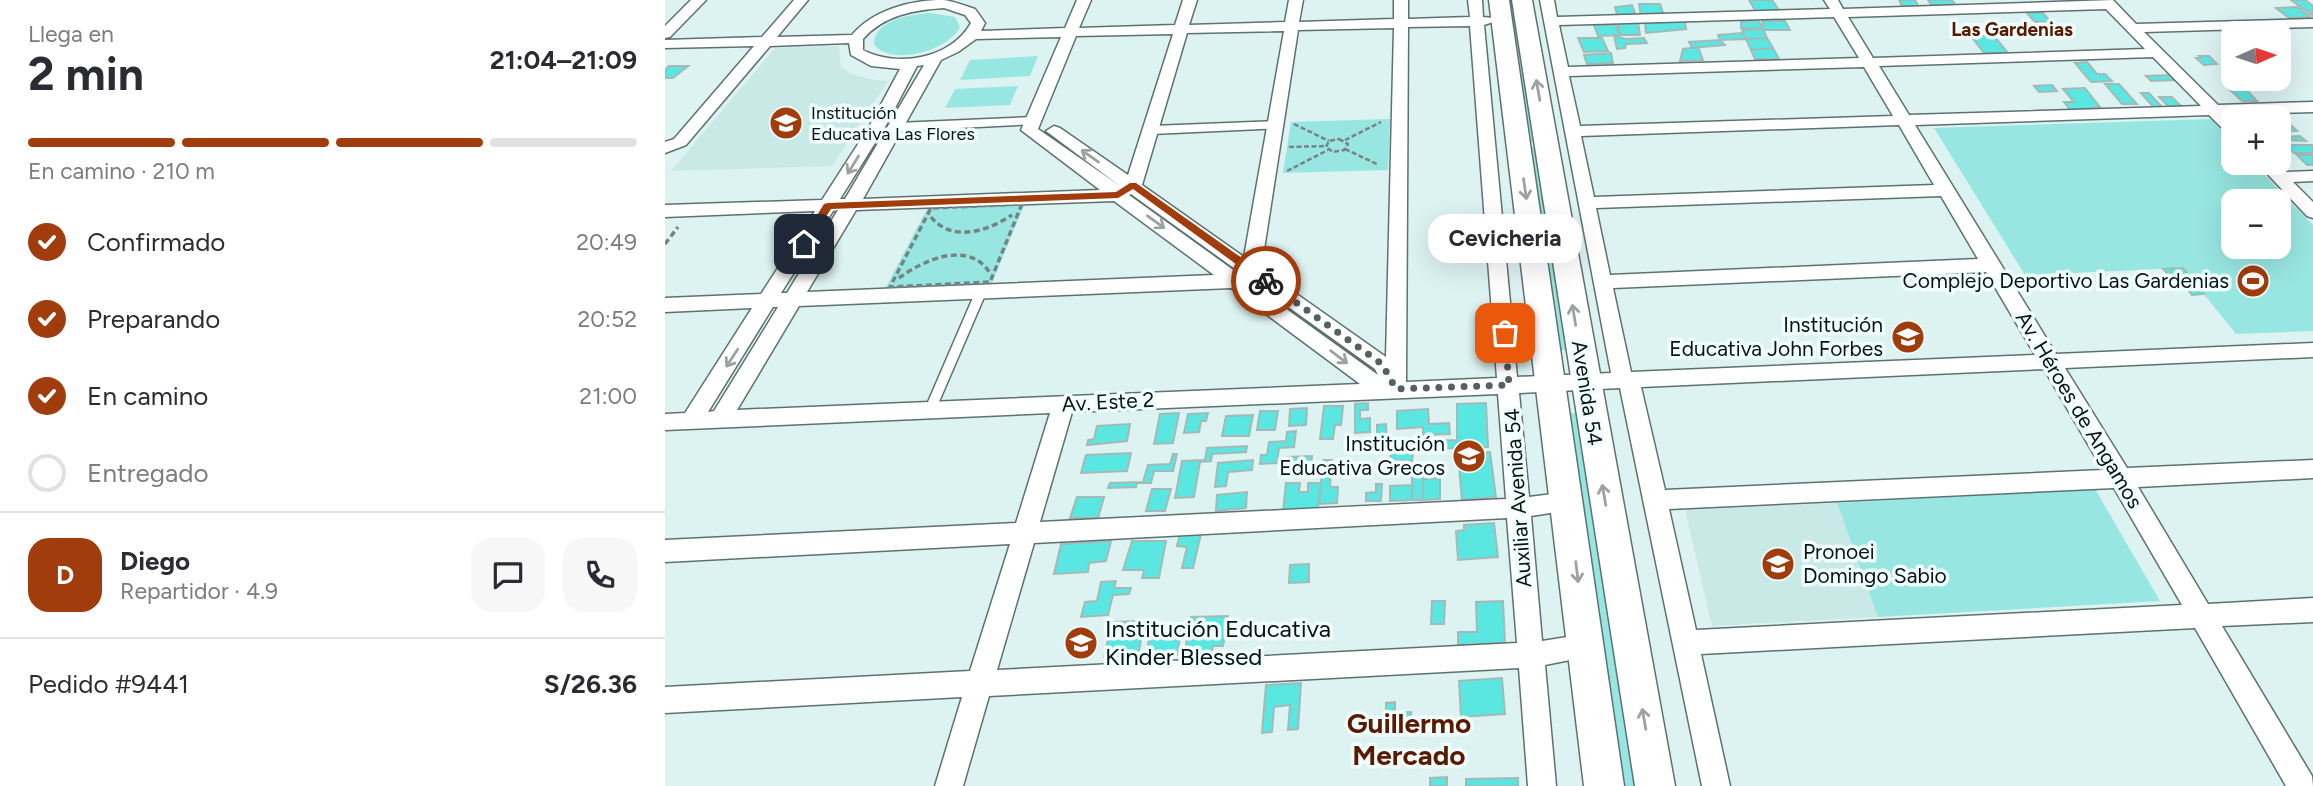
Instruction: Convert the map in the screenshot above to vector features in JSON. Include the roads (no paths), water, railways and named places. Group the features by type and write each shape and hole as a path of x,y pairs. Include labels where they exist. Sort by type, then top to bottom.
{"main road":[{"name":"Avenida 54","path":"1522,0 1568,383 1568,502 1604,786"},
{"name":"Avenida 54","path":"1500,10 1568,383 1655,786"}],"street":[{"path":"665,34 699,0"},
{"path":"665,148 680,142 801,0"},
{"path":"1084,0 1029,130 1126,190 1244,276 1389,389"},
{"path":"1126,190 1152,130 1190,0"},
{"path":"1244,276 1285,125 1296,0"},
{"path":"1389,389 1401,0"},
{"name":"Auxiliar Avenida 54","path":"1475,0 1542,786"},
{"path":"1547,0 1619,369 1633,392 1716,786"},
{"path":"1551,21 1835,6 2107,2 2221,117"},
{"path":"665,44 856,39 876,20 919,3 960,6 972,11 978,18 979,26 975,35 951,52 911,63 870,61 856,52 856,39"},
{"name":"Av. Héroes de Angamos","path":"1835,6 2121,479 2302,786"},
{"path":"975,35 1477,22 1500,10"},
{"path":"2132,29 2313,23"},
{"path":"1561,72 2156,53"},
{"path":"720,420 897,127 935,58"},
{"path":"690,422 877,127 911,63"},
{"path":"1573,131 2313,107"},
{"path":"897,127 1033,121"},
{"path":"665,139 694,125"},
{"path":"1152,130 1285,125"},
{"path":"2280,177 2313,176"},
{"path":"2280,177 2313,212"},
{"path":"665,211 850,205 1126,190"},
{"path":"1586,203 1947,190"},
{"path":"1601,282 1992,265"},
{"path":"665,305 1244,276"},
{"name":"Av. Este 2","path":"665,422 2313,350"},
{"path":"949,786 978,682 1065,404"},
{"path":"1656,500 2313,469"},
{"path":"665,551 1519,508 1568,502"},
{"path":"1686,643 2313,610"},
{"path":"665,700 1531,655 1586,646"}],"lane":[{"path":"930,410 985,288"}],"place":[{"name":"Institución Educativa Las Flores","path":"786,123"},
{"name":"Complejo Deportivo Las Gardenias","path":"2253,281"},
{"name":"Cevicheria","path":"1505,333"},
{"name":"Institución Educativa John Forbes","path":"1908,337"},
{"name":"Institución Educativa Grecos","path":"1469,456"},
{"name":"Pronoei Domingo Sabio","path":"1778,564"},
{"name":"Institución Educativa Kinder Blessed","path":"1081,643"}],"district":[{"name":"Las Gardenias","path":"2012,29"},
{"name":"Guillermo Mercado","path":"1409,739"}]}
